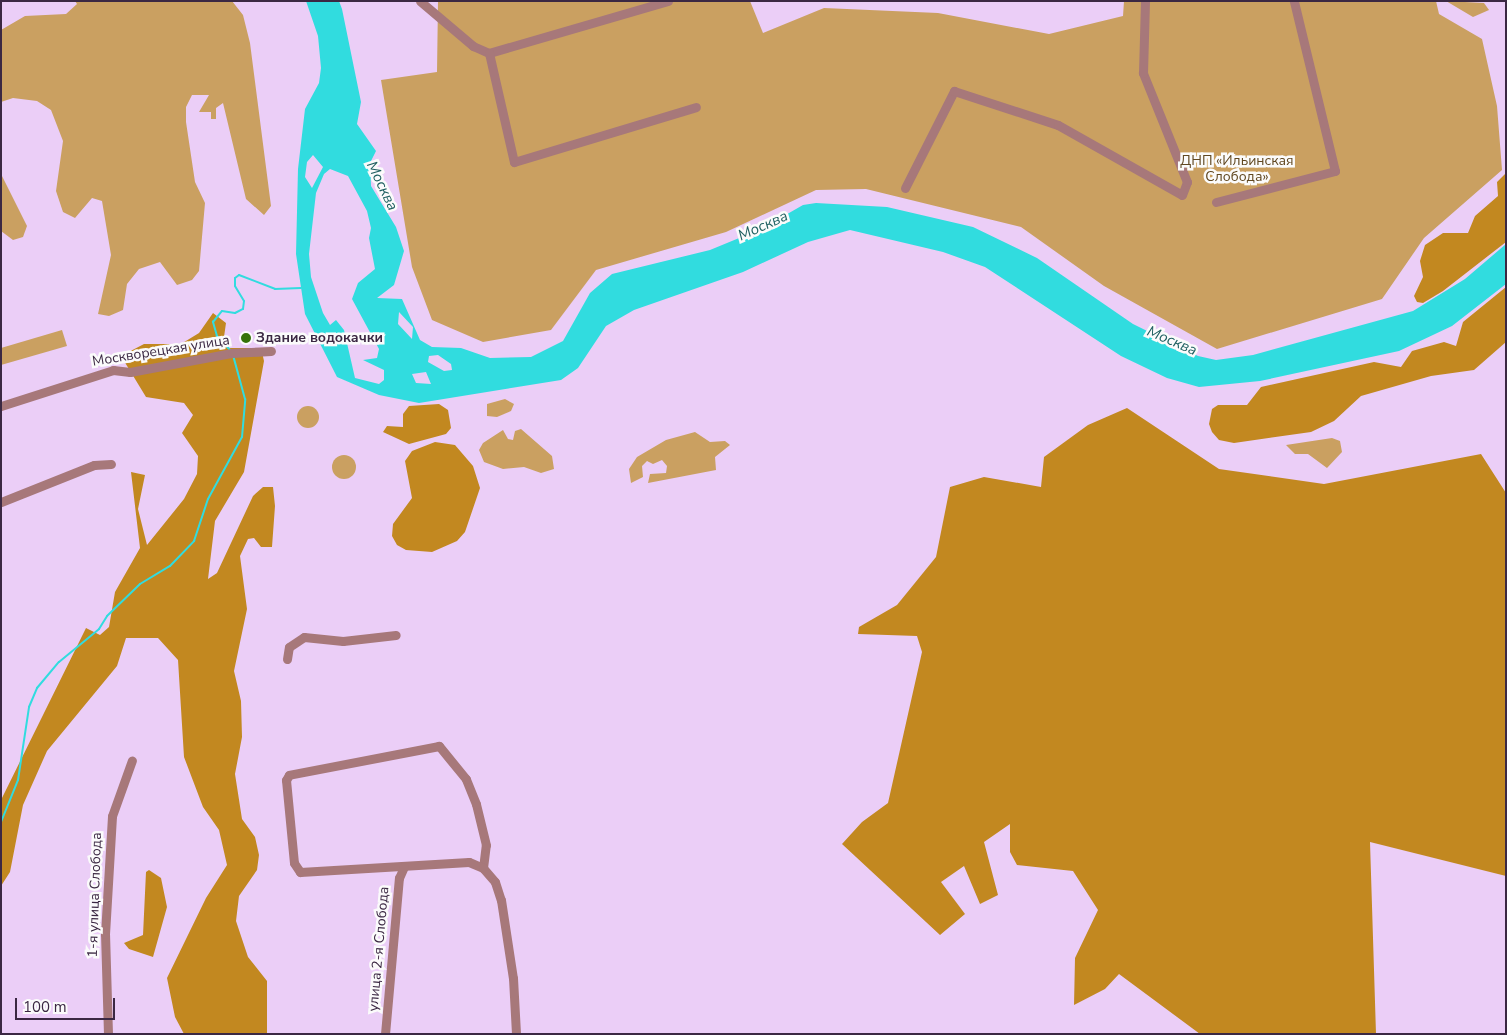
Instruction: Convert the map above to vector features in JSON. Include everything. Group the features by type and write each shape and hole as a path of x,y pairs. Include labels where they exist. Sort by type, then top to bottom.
{"street":[{"path":"420,1 473,46 489,52 668,1"},
{"path":"905,188 954,90 1058,125 1182,194 1187,182 1143,73 1145,1"},
{"path":"1216,202 1335,171 1294,1"},
{"path":"489,52 514,162 696,107"},
{"name":"Москворецкая улица","path":"1,406 113,370 130,372 232,353 271,351"},
{"path":"1,502 94,465 111,464"},
{"path":"287,659 290,647 304,637 343,640 396,635"},
{"path":"483,868 486,845 476,804 466,779 439,746 289,775 286,780 294,863 300,872 404,868 469,862 483,868 495,882 501,900 513,978 516,1034"},
{"name":"1-я улица Слобода","path":"108,1034 105,934 112,816 132,760"},
{"name":"улица 2-я Слобода","path":"384,1034 399,878 404,868"}],"green space":[{"path":"75,1 232,1 243,15 250,43 271,206 264,215 246,199 223,103 216,108 216,119 211,119 211,112 199,112 209,95 192,95 186,107 186,122 195,182 205,203 199,271 192,280 177,285 160,262 139,269 127,284 123,310 109,316 98,314 111,255 102,201 92,198 75,218 63,212 56,191 63,141 51,110 37,101 13,98 1,102 1,30 25,16 66,14 77,4"},
{"name":"ДНП «Ильинская Слобода»","path":"438,1 750,1 763,33 824,8 938,13 1049,34 1123,16 1124,1 1436,1 1439,14 1482,39 1497,106 1502,170 1424,238 1382,299 1217,349 1104,286 1021,227 866,189 816,190 726,232 596,270 551,330 483,342 432,320 412,267 381,80 437,72"},
{"path":"1446,1 1484,3 1489,10 1473,17"},
{"path":"1,174 27,226 23,237 13,240 1,231"},
{"path":"62,330 67,346 1,365 1,348"},
{"path":"505,399 514,404 511,411 497,417 487,416 487,404"},
{"path":"308,406 318,413 319,417 312,427 308,428 298,421 297,417 304,407"},
{"path":"521,429 552,456 554,469 541,473 524,467 503,469 484,462 479,450 483,443 503,430 508,439 513,440 515,431"},
{"path":"695,432 710,442 725,441 730,445 715,457 716,470 648,483 650,474 666,473 667,466 662,460 653,464 647,461 642,466 643,477 631,483 629,469 637,457 666,440"},
{"path":"1332,438 1340,441 1342,452 1327,468 1308,454 1295,454 1286,445"},
{"path":"344,455 353,458 356,467 353,476 344,479 335,476 332,467 335,458"}],"shaded area":[{"path":"306,1 339,1 361,102 357,124 376,151 370,163 371,186 396,227 404,251 394,285 377,298 402,299 420,340 432,347 461,348 490,358 531,357 563,341 590,293 612,274 710,250 761,229 803,205 816,203 887,207 973,227 1037,258 1133,324 1198,356 1216,360 1253,355 1413,311 1465,279 1506,244 1506,284 1452,326 1399,351 1260,381 1199,387 1167,378 1121,356 985,267 943,252 850,230 808,242 743,272 634,310 606,326 578,368 561,380 419,403 379,395 337,377 305,314 296,254 298,169 305,109 319,83 321,68 318,36","holes":["313,155 323,167 312,188 305,177 307,162","330,169 348,176 367,211 371,228 369,238 375,269 358,283 352,299 379,349 377,358 363,360 384,370 384,380 379,384 355,378 344,330 336,320 330,325 323,313 311,277 309,254 316,193 324,174","399,312 413,327 412,339 398,324","438,355 451,364 452,370 444,371 428,362 429,356","426,372 431,384 416,383 412,374"]},
{"path":"1506,173 1506,242 1443,291 1423,303 1417,302 1414,296 1423,277 1420,261 1425,245 1443,233 1468,233 1475,216 1498,196 1497,182"},
{"path":"1506,287 1506,342 1474,370 1431,376 1361,396 1334,421 1311,432 1234,443 1219,440 1212,432 1209,424 1212,409 1218,405 1247,405 1261,387 1374,362 1401,367 1412,351 1444,342 1456,346 1463,322"},
{"path":"213,313 226,323 224,337 229,348 261,348 264,361 244,472 215,521 208,579 217,573 253,496 263,487 273,487 275,506 272,547 261,547 254,538 248,539 240,556 247,609 234,671 241,701 242,737 235,774 242,819 255,837 259,855 257,870 239,896 236,921 248,957 267,981 267,1034 184,1034 175,1017 167,978 206,898 227,865 219,830 203,807 184,757 178,660 158,638 126,638 117,666 47,751 23,805 10,872 1,886 1,800 86,628 100,635 109,627 115,592 140,548 131,472 145,475 138,509 147,545 184,499 197,474 198,456 182,433 193,415 184,403 146,397 121,356 144,344 181,344 199,333"},
{"path":"439,404 448,410 451,428 446,434 409,444 383,432 387,426 403,427 403,414 409,406"},
{"path":"1127,408 1219,469 1324,484 1481,454 1506,493 1506,876 1370,842 1376,1034 1200,1034 1119,974 1105,989 1074,1005 1075,958 1098,910 1073,871 1017,865 1010,852 1010,824 984,842 998,895 980,904 964,866 941,882 965,914 940,935 842,844 862,822 888,803 922,652 917,636 858,634 859,627 897,605 936,557 950,487 984,477 1041,487 1044,457 1088,425"},
{"path":"435,442 455,445 473,466 480,488 465,532 457,541 432,552 406,550 397,545 392,536 393,524 412,498 405,461 412,451"},
{"path":"149,870 161,878 167,907 153,957 129,949 124,943 143,935 146,872"}],"waterway":[{"path":"231,351 217,336 213,322 222,311 235,313 243,309 244,301 235,286 235,278 239,275 275,289 301,288"},
{"path":"1,822 18,780 29,707 37,688 59,662 99,629 107,616 140,584 170,566 194,541 208,499 242,437 245,399 233,355"}],"place":[{"name":"Здание водокачки","path":"246,338"}],"water label":[{"name":"Москва","path":"382,186"},
{"name":"Москва","path":"763,226"},
{"name":"Москва","path":"1172,341"}]}
